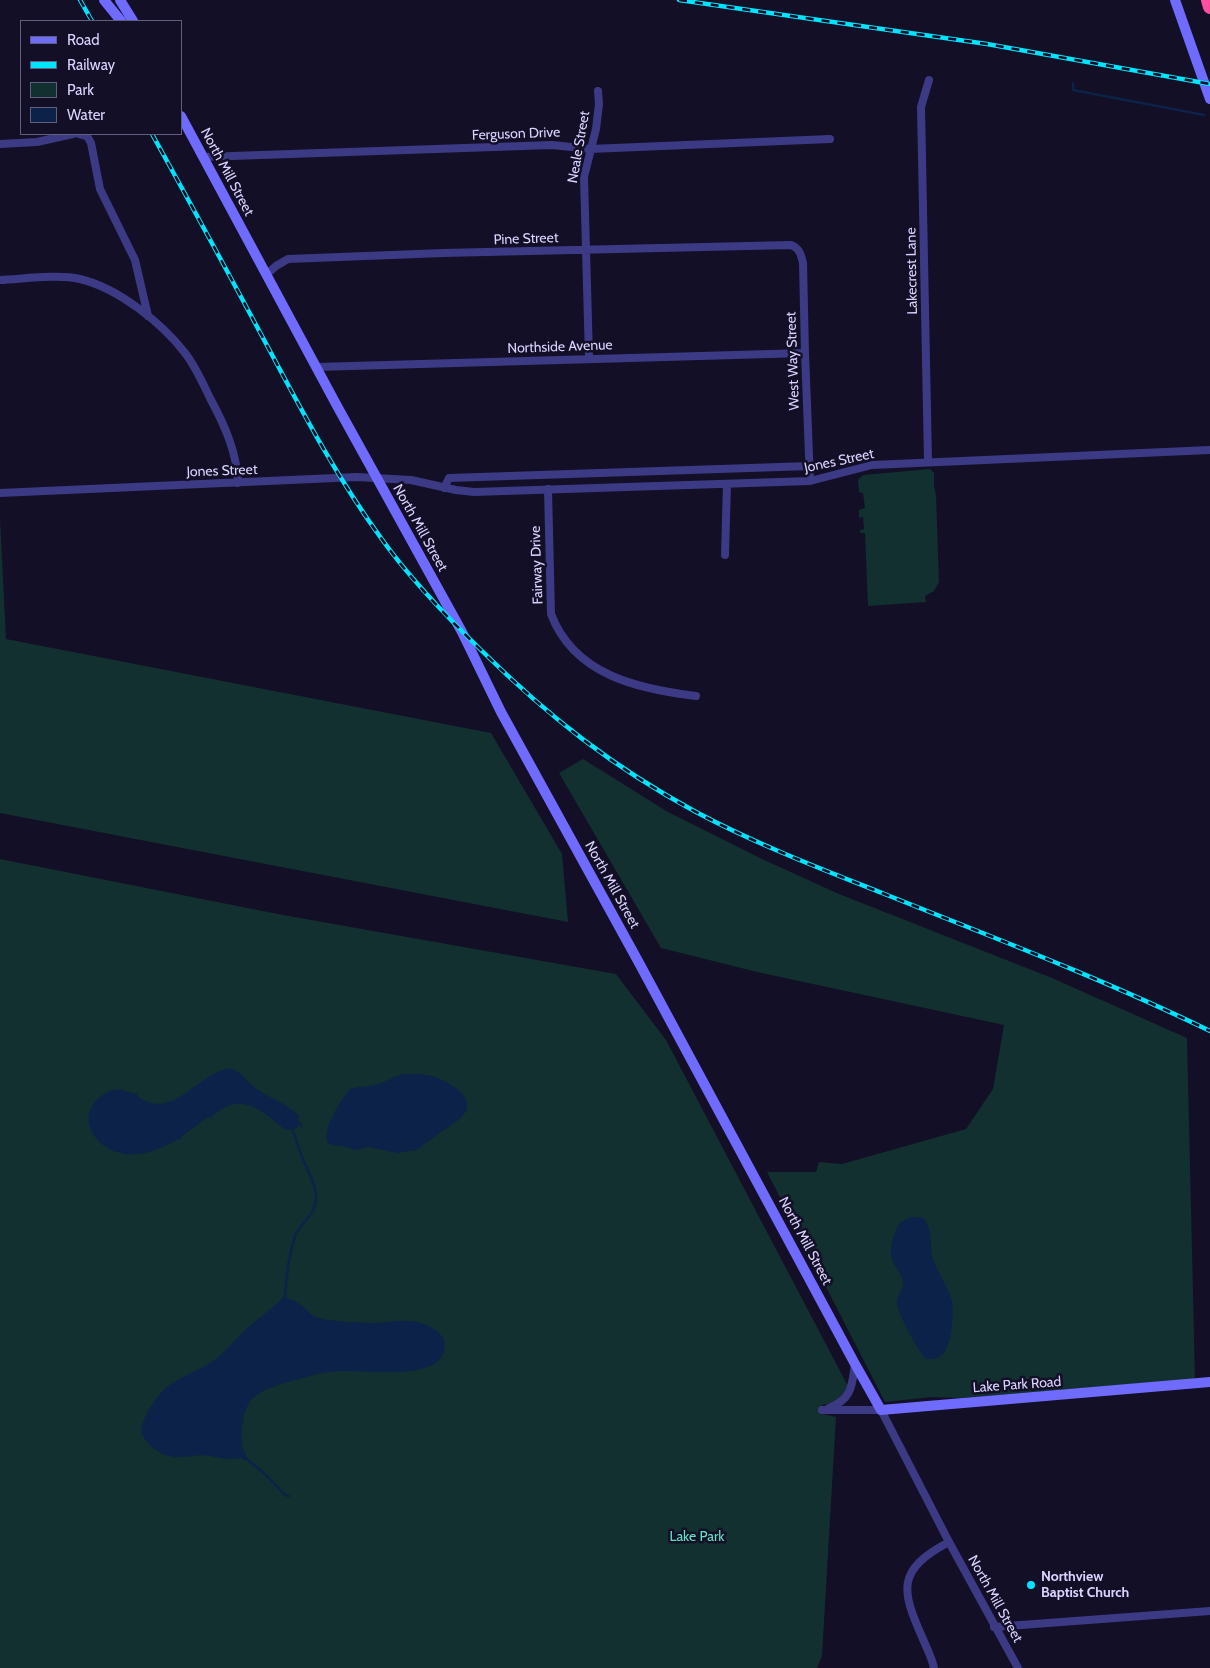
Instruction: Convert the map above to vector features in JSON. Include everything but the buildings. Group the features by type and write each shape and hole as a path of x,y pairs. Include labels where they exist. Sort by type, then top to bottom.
{"highway":[{"path":"1208,0 1210,7"}],"main road":[{"path":"104,0 120,20"},
{"path":"120,0 132,20"},
{"path":"1175,0 1210,99"},
{"name":"North Mill Street","path":"182,118 462,632 501,712 638,961 855,1364 882,1410"},
{"name":"Lake Park Road","path":"882,1410 1210,1382"}],"street":[{"name":"Lakecrest Lane","path":"928,462 921,107 929,80"},
{"name":"Neale Street","path":"589,358 584,177 596,129 599,104 598,91"},
{"path":"0,144 37,142 68,135"},
{"path":"83,135 87,136 91,143 100,190 136,260 148,317"},
{"name":"Ferguson Drive","path":"203,157 552,145 590,149 830,139"},
{"name":"Pine Street","path":"267,274 288,259 791,245"},
{"name":"West Way Street","path":"791,245 796,247 802,254 803,263 810,481"},
{"path":"0,280 80,279 115,294 131,303 148,317 177,344 194,367 218,413 234,450 238,467 238,483"},
{"name":"Northside Avenue","path":"316,367 805,353"},
{"name":"Jones Street","path":"0,493 357,477 411,480 444,488 474,492 727,484 810,481 872,465 1022,460 1210,450"},
{"name":"Jones Street","path":"444,488 449,478 810,466"},
{"path":"725,555 727,484"},
{"name":"Fairway Drive","path":"548,489 551,611 557,629 582,658 615,678 641,687 696,696"},
{"name":"Lake Park Road","path":"855,1364 850,1392 840,1403 824,1410 882,1410"},
{"name":"North Mill Street","path":"882,1410 949,1542 1018,1668"},
{"path":"934,1668 909,1608 908,1586 911,1574 917,1563 932,1551 949,1542"},
{"path":"994,1627 1210,1611"}],"green space":[{"path":"930,469 934,473 936,496 939,582 934,591 925,596 926,602 868,606 865,533 860,533 860,530 864,529 863,517 859,518 859,510 865,508 863,493 859,492 858,480 863,475"},
{"path":"0,518 6,639 491,733 562,854 568,922 0,813"},
{"path":"583,759 668,812 762,859 839,894 1052,978 1187,1038 1195,1379 960,1398 932,1397 885,1402 767,1172 816,1172 819,1162 842,1164 966,1129 993,1089 1004,1025 757,972 661,948 559,773"},
{"name":"Lake Park","path":"0,859 283,915 616,974 666,1040 849,1388 837,1400 822,1405 822,1414 836,1417 822,1656 817,1668 0,1668"}],"water":[{"path":"229,1068 240,1073 258,1090 299,1116 298,1127 286,1130 265,1114 249,1105 233,1104 207,1118 182,1136 181,1139 142,1154 126,1154 114,1151 103,1145 90,1128 89,1118 91,1109 97,1100 108,1092 117,1089 138,1093 137,1096 150,1103 162,1104 184,1094 217,1072"},
{"path":"404,1074 432,1076 449,1083 465,1097 467,1102 466,1112 461,1118 416,1150 398,1153 369,1147 355,1150 331,1145 327,1142 326,1136 330,1122 350,1089 375,1085"},
{"path":"912,1217 923,1218 927,1224 932,1256 952,1301 953,1314 948,1346 941,1356 935,1359 926,1359 922,1355 900,1314 897,1301 903,1283 902,1277 892,1259 892,1245 896,1230 901,1222"},
{"path":"284,1297 301,1305 313,1315 324,1319 372,1323 410,1321 424,1324 442,1336 445,1349 442,1356 434,1364 422,1369 390,1372 329,1372 265,1390 253,1398 245,1411 242,1444 247,1457 246,1461 241,1458 226,1459 202,1455 175,1457 163,1454 153,1448 141,1433 146,1415 159,1395 174,1382 216,1359 243,1332"}],"waterway":[{"path":"1073,83 1073,90 1204,115"},
{"path":"299,1123 302,1126"},
{"path":"285,1297 288,1266 295,1236 311,1214 316,1200 314,1184 293,1130"},
{"path":"247,1459 285,1495 289,1496"}],"railway":[{"path":"80,0 91,20"},
{"path":"679,0 987,44 1210,84"},
{"path":"153,135 309,423 365,516 416,583 469,638 532,698 609,759 666,795 742,835 811,865 1088,976 1210,1031"}],"place":[{"name":"Northview Baptist Church","path":"1031,1585"}]}
